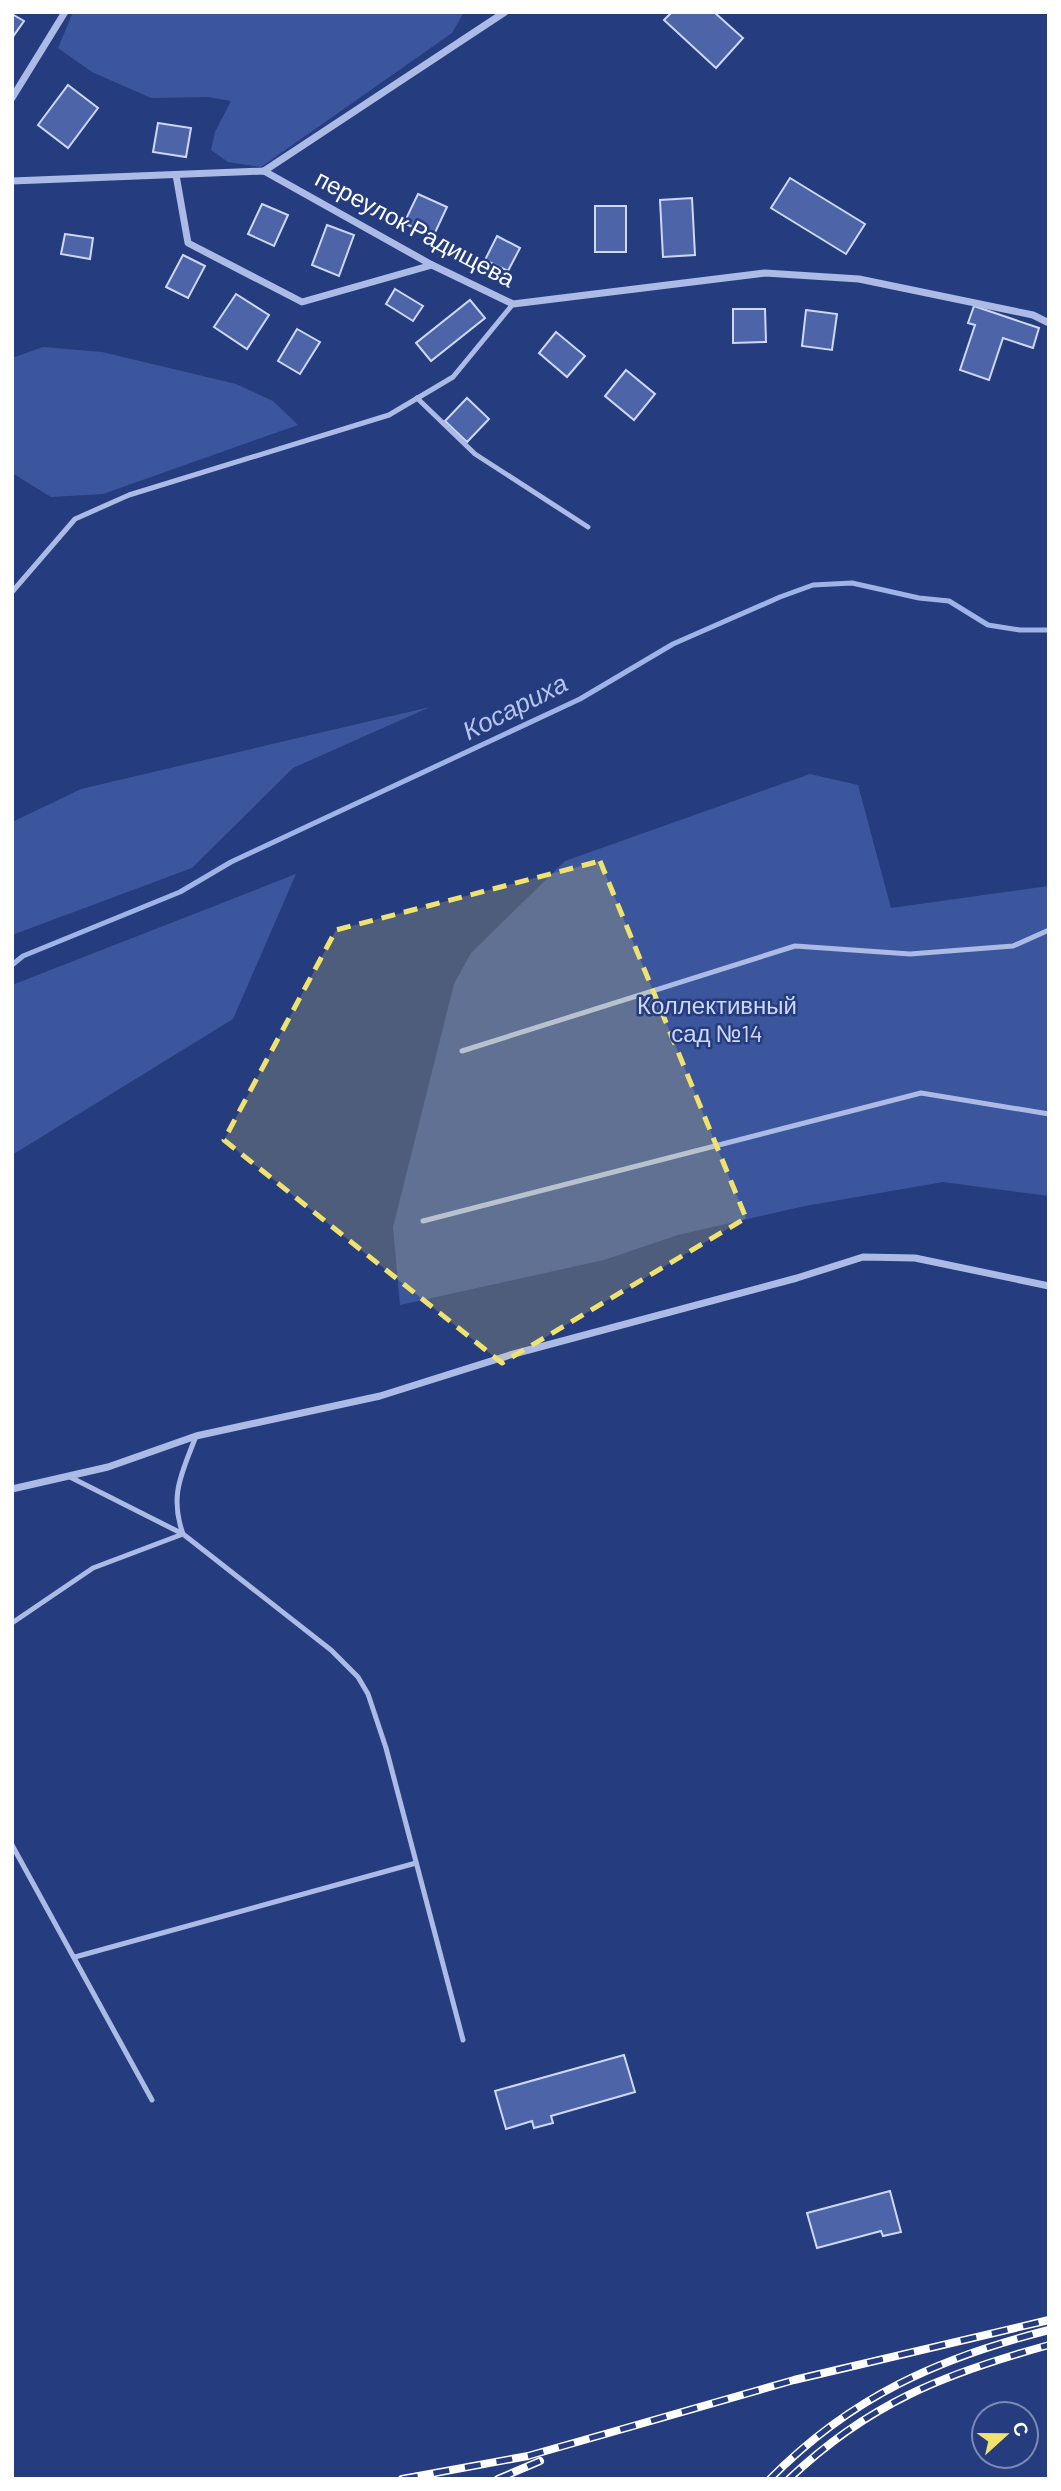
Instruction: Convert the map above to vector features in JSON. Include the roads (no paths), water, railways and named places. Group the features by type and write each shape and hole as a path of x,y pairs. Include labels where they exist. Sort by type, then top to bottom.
{"street":[{"path":"12,98 65,12"},
{"path":"12,181 264,171 505,12"},
{"name":"переулок Радищева","path":"264,171 432,265 513,304 765,273 859,279 1033,315 1049,323"},
{"path":"176,175 188,243 302,302 432,265"},
{"path":"12,1489 108,1466 196,1436 380,1396 510,1355 797,1278 863,1257 915,1258 1049,1286"}],"lane":[{"path":"12,592 75,519 129,495 389,415 453,377 513,304"},
{"path":"417,398 475,454 588,527"},
{"path":"463,1051 795,946 910,954 1013,946 1049,930"},
{"path":"423,1221 921,1093 1049,1114"},
{"path":"183,1534 176,1515 176,1496 196,1436"},
{"path":"69,1476 183,1534 331,1650 358,1677 368,1694 378,1723 463,2040"},
{"path":"12,1622 93,1568 183,1534"},
{"path":"12,1845 152,2100"},
{"path":"75,1956 416,1863"}],"waterway":[{"name":"Косариха","path":"12,965 23,956 180,892 231,862 580,699 673,644 813,585 852,583 919,598 949,601 988,625 1020,630 1049,630"}],"railway":[{"path":"402,2479 528,2456 794,2380 1049,2320"},
{"path":"770,2479 832,2425 898,2384 970,2354 1049,2330"},
{"path":"789,2479 849,2430 910,2394 975,2367 1049,2345"},
{"path":"498,2479 540,2461"}],"park label":[{"name":"Коллективный сад №14","path":"717,1020"}]}
